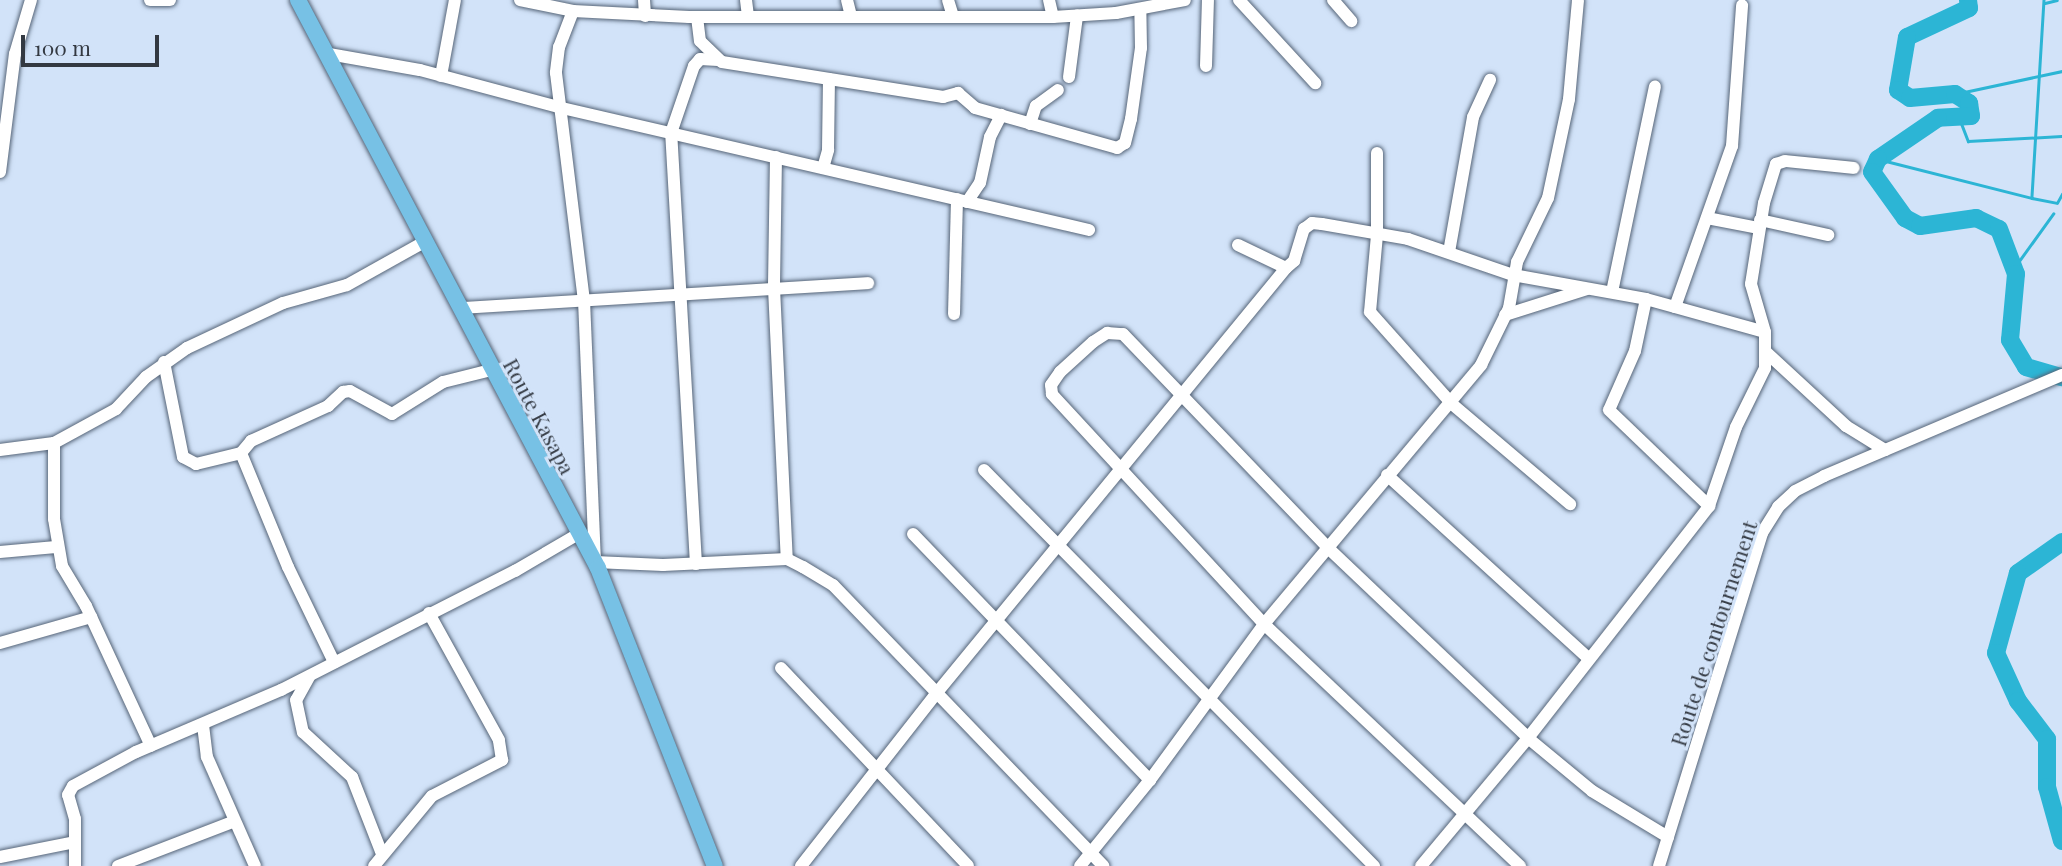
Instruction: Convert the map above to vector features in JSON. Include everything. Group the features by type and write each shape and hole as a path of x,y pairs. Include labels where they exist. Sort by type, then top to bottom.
{"main road":[{"name":"Route Kasapa","path":"298,0 329,54 492,370 595,562 715,866"}],"street":[{"path":"0,173 15,54 31,0"},
{"path":"150,0 170,0"},
{"path":"441,76 455,0"},
{"path":"520,0 573,11 697,17 1053,17 1077,16 1114,6 1140,9 1185,0"},
{"path":"644,0 645,16"},
{"path":"746,0 748,17"},
{"path":"847,0 851,16"},
{"path":"948,0 953,16"},
{"path":"1049,0 1053,17"},
{"path":"1206,66 1208,0"},
{"path":"1239,0 1315,83"},
{"path":"1334,0 1351,21"},
{"path":"1080,866 1150,780 1264,624 1326,546 1481,366 1505,315 1513,275 1553,180 1569,99 1578,0"},
{"path":"1675,307 1732,146 1742,5"},
{"path":"696,564 671,133 694,66 700,59 718,60 943,97 958,93 973,107 1117,148 1125,143 1142,48 1140,9"},
{"path":"573,11 556,59 584,300 595,562 696,564 787,559 833,585 934,695 1103,866"},
{"path":"1069,77 1077,16"},
{"path":"697,17 698,37 718,60"},
{"path":"329,54 441,76 562,108 1089,230"},
{"path":"823,168 828,150 829,79"},
{"path":"1449,252 1474,117 1490,80"},
{"path":"1612,292 1655,86"},
{"path":"1030,124 1036,106 1058,90"},
{"path":"954,314 962,200 980,183 990,137 1001,115"},
{"path":"1377,153 1377,235 1370,312 1451,404 1570,504"},
{"path":"776,157 774,288 787,559"},
{"path":"1421,866 1528,738 1709,506 1736,427 1765,368 1765,332 1751,295 1760,224 1780,162 1854,168"},
{"path":"1707,218 1828,235"},
{"path":"801,866 934,695 1124,470 1286,268 1312,223 1449,252 1513,275 1646,299 1765,332"},
{"path":"0,450 54,443 116,409 164,362 283,303 347,285 426,241"},
{"path":"1238,245 1286,268"},
{"path":"462,308 868,282"},
{"path":"1505,315 1587,289"},
{"path":"1646,299 1634,351 1609,410 1709,506"},
{"path":"1520,866 1264,624 1052,394 1051,385 1060,372 1093,342 1116,332 1326,546 1528,738 1591,792 1668,837"},
{"path":"1767,353 1846,426 1885,450"},
{"path":"164,362 183,457 196,464 241,453 251,440 328,406 343,392 350,391 392,414 443,382 492,370"},
{"name":"Route de contournement","path":"1659,866 1762,533 1778,507 1795,491 2059,376"},
{"path":"54,443 56,547 62,566 92,617 151,746"},
{"path":"241,453 334,662"},
{"path":"984,470 1374,866"},
{"path":"1387,475 1589,659"},
{"path":"75,866 70,789 151,746 203,725 334,662 580,533"},
{"path":"913,534 1000,620 1150,780"},
{"path":"0,552 56,547"},
{"path":"373,866 432,796 502,760 499,740 429,613"},
{"path":"0,643 92,617"},
{"path":"781,668 876,772 968,866"},
{"path":"311,673 296,700 303,732 352,776 382,854"},
{"path":"203,725 207,757 255,866"},
{"path":"118,866 235,821"},
{"path":"0,857 75,842"}],"waterway":[{"path":"1968,0 1969,8 1907,37 1898,90 1910,98 1955,94 1969,103 1971,116 1938,118 1878,159 1872,172 1905,218 1920,226 1976,218 1999,229 2016,274 2010,340 2026,367 2062,377"},
{"path":"2044,0 2032,198 2057,203 2062,194"},
{"path":"2045,3 2057,0"},
{"path":"1955,94 2062,71"},
{"path":"1959,117 1968,141 2062,136"},
{"path":"1878,159 2032,198"},
{"path":"2014,268 2053,214"},
{"path":"2062,542 2018,573 1996,653 2018,701 2047,739 2047,787 2062,841"}]}
